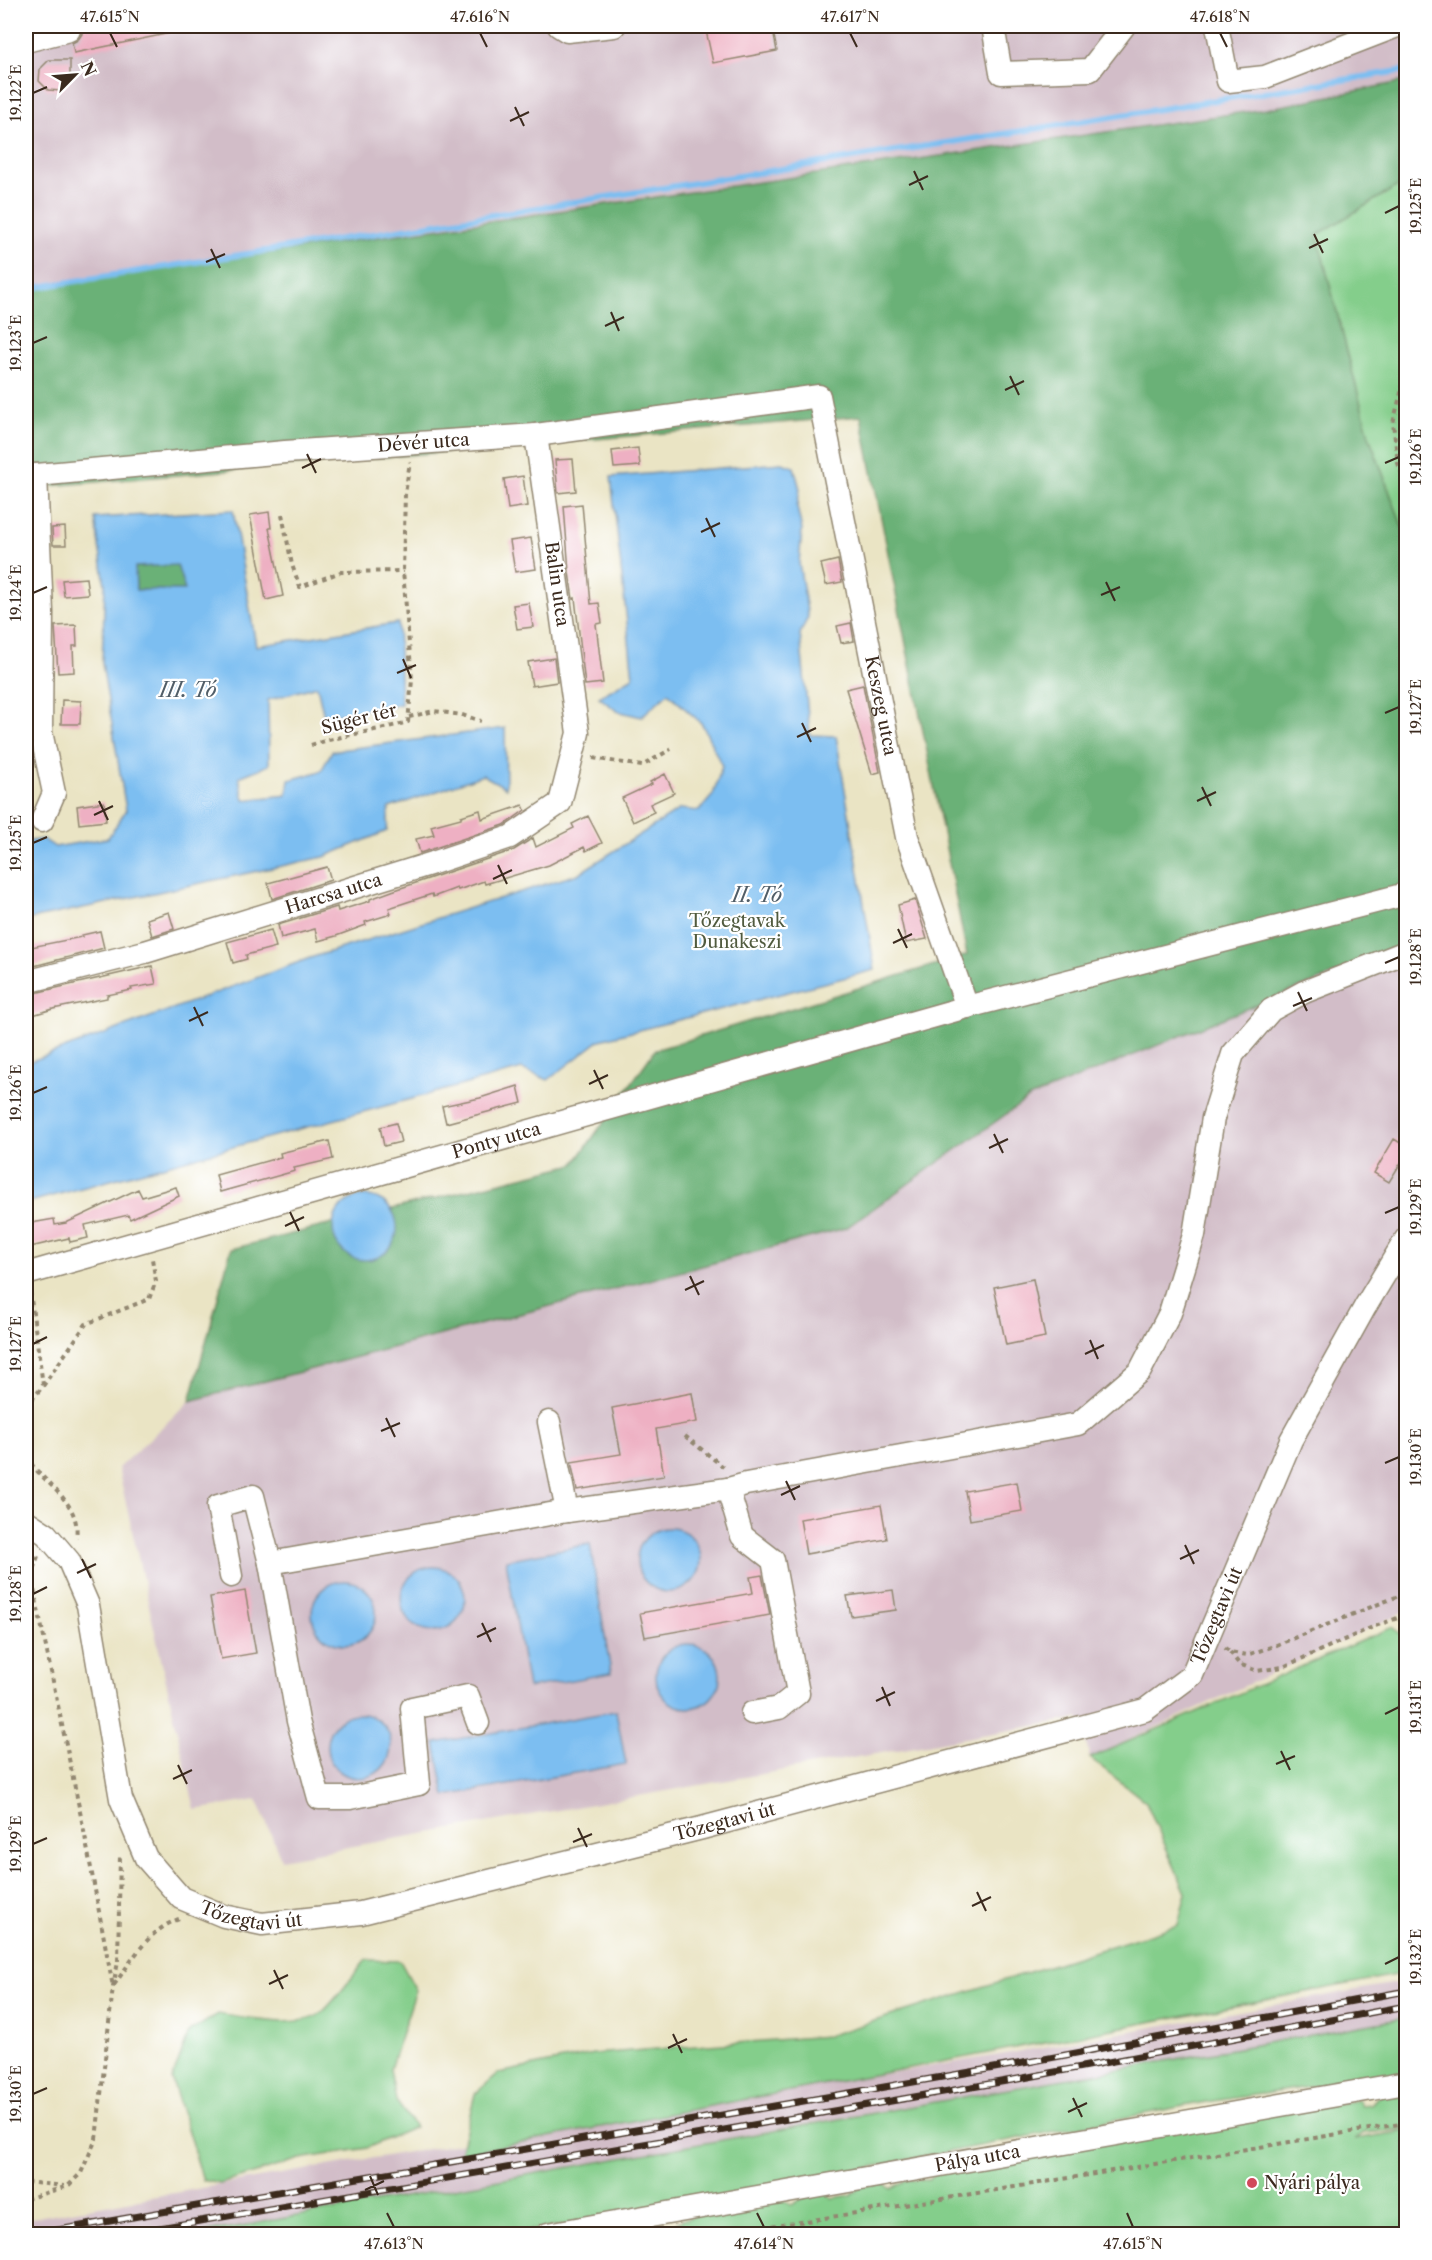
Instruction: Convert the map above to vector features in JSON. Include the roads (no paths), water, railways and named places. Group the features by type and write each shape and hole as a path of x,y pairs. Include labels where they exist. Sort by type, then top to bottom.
{"street":[{"path":"560,26 567,31 614,26"},
{"path":"993,26 1001,73 1090,70 1124,26"},
{"path":"1217,26 1228,81 1265,77 1396,26"},
{"path":"26,41 69,30"},
{"name":"Dévér utca","path":"31,475 285,452 536,435 819,396"},
{"name":"Keszeg utca","path":"819,396 907,837 967,1007"},
{"name":"Balin utca","path":"536,435 575,743"},
{"path":"31,475 42,612 41,732 54,793 42,821"},
{"name":"Harcsa utca","path":"26,982 145,952 510,837 560,803 575,743"},
{"name":"Ponty utca","path":"27,1273 967,1007 1407,894"},
{"path":"270,1563 567,1511 737,1487 1078,1424 1140,1371 1170,1312 1194,1235 1214,1118 1233,1054 1271,1010 1304,992 1407,952"},
{"name":"Tőzegtavi út","path":"26,1521 46,1533 69,1561 88,1605 121,1799 146,1858 181,1898 224,1916 262,1923 361,1913 702,1828 1145,1710 1192,1674 1291,1440 1365,1307 1407,1239"},
{"path":"549,1422 567,1511"},
{"path":"737,1487 742,1536 773,1560 798,1693 779,1707 752,1713"},
{"path":"231,1576 218,1506 254,1496 270,1563 297,1721 319,1798 350,1798 419,1784 412,1708 468,1696 478,1723"},
{"name":"Pálya utca","path":"548,2235 1407,2083"}],"water":[{"name":"II. Tó","path":"782,463 794,467 800,489 797,507 802,530 799,563 808,617 800,634 810,735 836,736 875,970 600,1040 548,1080 522,1069 26,1203 26,1063 310,958 578,874 680,809 699,811 713,795 722,766 702,724 668,693 641,717 617,711 599,697 633,677 611,477"},
{"name":"III. Tó","path":"233,510 256,646 398,623 401,704 324,717 317,686 268,700 269,765 239,777 244,800 287,795 289,780 321,771 332,751 505,728 506,788 483,775 389,808 387,831 324,857 26,920 26,842 43,839 55,847 108,838 126,810 102,663 105,585 95,518","holes":["177,565 185,590 136,590 135,567"]},
{"path":"359,1196 371,1196 388,1205 395,1216 397,1228 395,1240 388,1251 371,1260 359,1260 347,1255 338,1246 333,1234 333,1222 338,1210 347,1201"},
{"path":"663,1528 675,1528 692,1537 699,1548 701,1560 699,1572 692,1583 675,1592 663,1592 651,1587 642,1578 637,1566 637,1554 642,1542 651,1533"},
{"path":"590,1544 611,1673 528,1688 506,1560"},
{"path":"427,1567 439,1567 456,1576 463,1587 465,1599 463,1611 456,1622 439,1631 427,1631 415,1626 406,1617 401,1605 401,1593 406,1581 415,1572"},
{"path":"338,1581 350,1581 367,1590 374,1601 376,1613 374,1625 367,1636 350,1645 338,1645 326,1640 317,1631 312,1619 312,1607 317,1595 326,1586"},
{"path":"682,1644 694,1644 711,1653 718,1664 720,1676 718,1688 711,1699 694,1708 682,1708 670,1703 661,1694 656,1682 656,1670 661,1658 670,1649"},
{"path":"616,1711 626,1764 445,1796 435,1743"},
{"path":"353,1714 365,1714 382,1723 389,1734 391,1746 389,1758 382,1769 365,1778 353,1778 341,1773 332,1764 327,1752 327,1740 332,1728 341,1719"}],"waterway":[{"path":"26,289 1406,70"}],"railway":[{"path":"35,2234 1023,2063 1406,1991"},
{"path":"125,2234 1018,2079 1406,2006"}],"place":[{"name":"Nyári pálya","path":"1252,2183"}],"park label":[{"name":"Tőzegtavak Dunakeszi","path":"737,931"}]}
